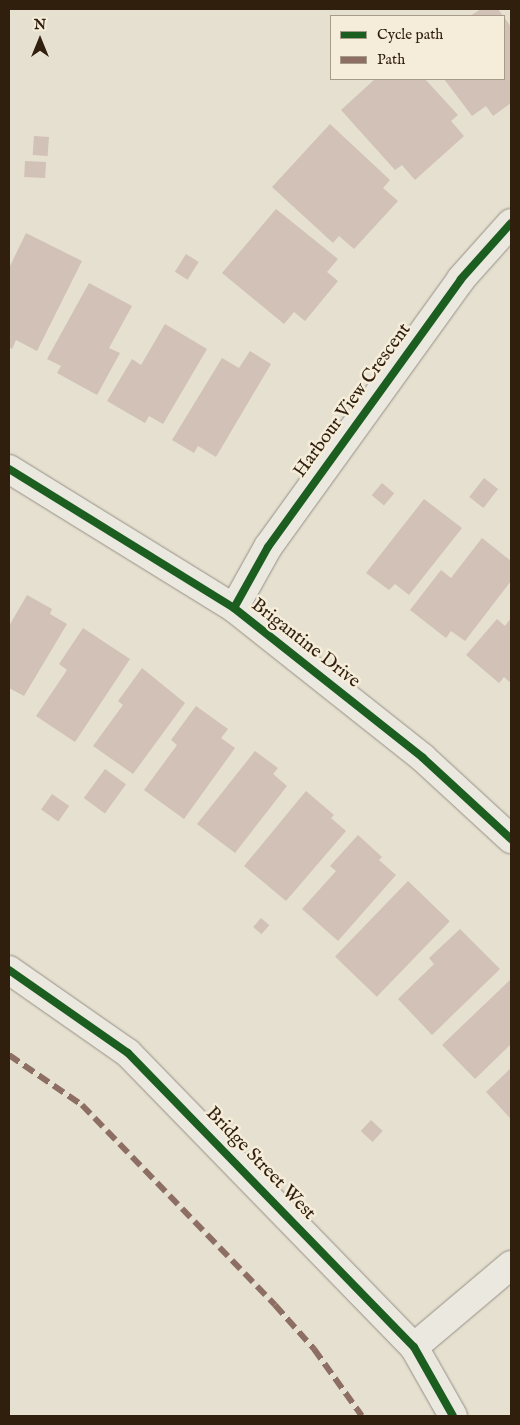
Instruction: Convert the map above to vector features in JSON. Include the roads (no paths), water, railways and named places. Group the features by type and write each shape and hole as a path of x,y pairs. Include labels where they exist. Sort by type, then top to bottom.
{"street":[{"name":"Harbour View Crescent","path":"234,608 268,547 461,279 511,223"},
{"name":"Brigantine Drive","path":"9,469 234,608 423,758 511,839"},
{"name":"Bridge Street West","path":"9,970 128,1053 414,1347 454,1416"},
{"path":"414,1347 511,1265"}]}
